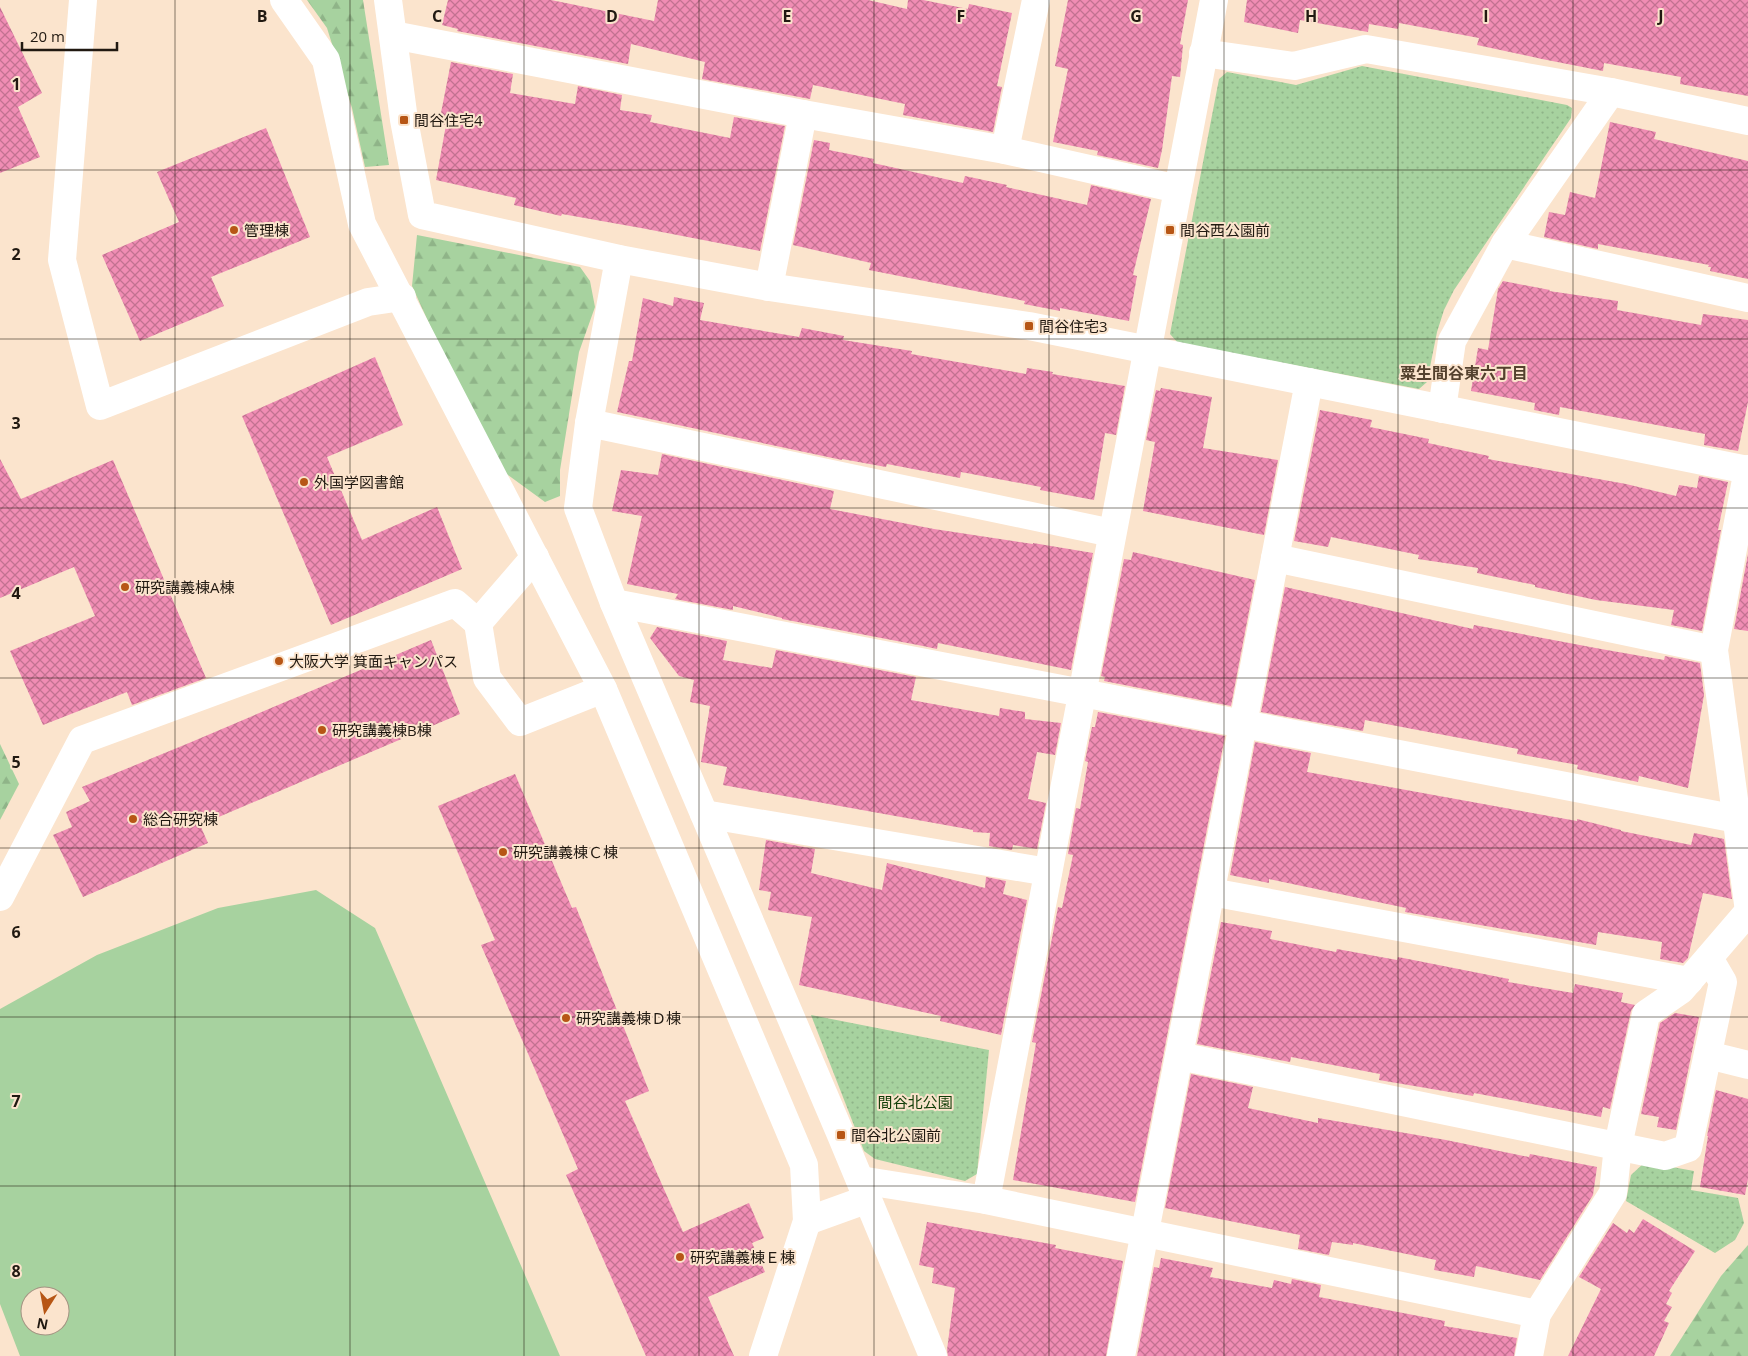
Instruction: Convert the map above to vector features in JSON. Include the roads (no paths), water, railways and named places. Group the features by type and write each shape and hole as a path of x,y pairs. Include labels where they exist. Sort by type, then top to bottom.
{"street":[{"path":"82,0 62,260 100,406 368,302 402,297"},
{"path":"284,0 326,60 362,224 402,297 604,689 804,1165 807,1221 763,1356"},
{"path":"388,0 404,120 422,215 618,260 769,287 1029,326 1748,469 1714,650 1748,904"},
{"path":"1005,150 1036,0"},
{"path":"986,1200 1214,0"},
{"path":"393,35 803,114 1005,150 1178,189"},
{"path":"1204,53 1294,66 1366,49 1611,92 1748,121"},
{"path":"1442,409 1452,341 1505,244 1611,92"},
{"path":"769,287 803,114"},
{"path":"1505,244 1748,298"},
{"path":"618,260 589,423 578,508 614,603 933,1356"},
{"path":"1121,1356 1309,382"},
{"path":"589,423 1112,533"},
{"path":"478,623 535,557"},
{"path":"1275,558 1714,650"},
{"path":"0,896 82,740 455,603 478,623 487,678 520,722 604,689"},
{"path":"614,603 1737,819"},
{"path":"704,814 1048,872"},
{"path":"1211,892 1689,981"},
{"path":"1529,1356 1537,1314 1613,1193 1618,1146 1646,1014 1681,990 1748,912"},
{"path":"1179,1056 1665,1156 1688,1148 1723,982 1709,958"},
{"path":"1708,1055 1748,1065"},
{"path":"807,1221 864,1190 986,1200 1537,1314"}],"place":[{"name":"間谷住宅4","path":"404,120"},
{"name":"管理棟","path":"234,230"},
{"name":"間谷西公園前","path":"1170,230"},
{"name":"間谷住宅3","path":"1029,326"},
{"name":"外国学図書館","path":"304,482"},
{"name":"研究講義棟A棟","path":"125,587"},
{"name":"大阪大学 箕面キャンパス","path":"279,661"},
{"name":"研究講義棟B棟","path":"322,730"},
{"name":"総合研究棟","path":"133,819"},
{"name":"研究講義棟Ｃ棟","path":"503,852"},
{"name":"研究講義棟Ｄ棟","path":"566,1018"},
{"name":"間谷北公園前","path":"841,1135"},
{"name":"研究講義棟Ｅ棟","path":"680,1257"}],"district":[{"name":"粟生間谷東六丁目","path":"1464,373"}],"park label":[{"name":"間谷北公園","path":"915,1102"}]}
